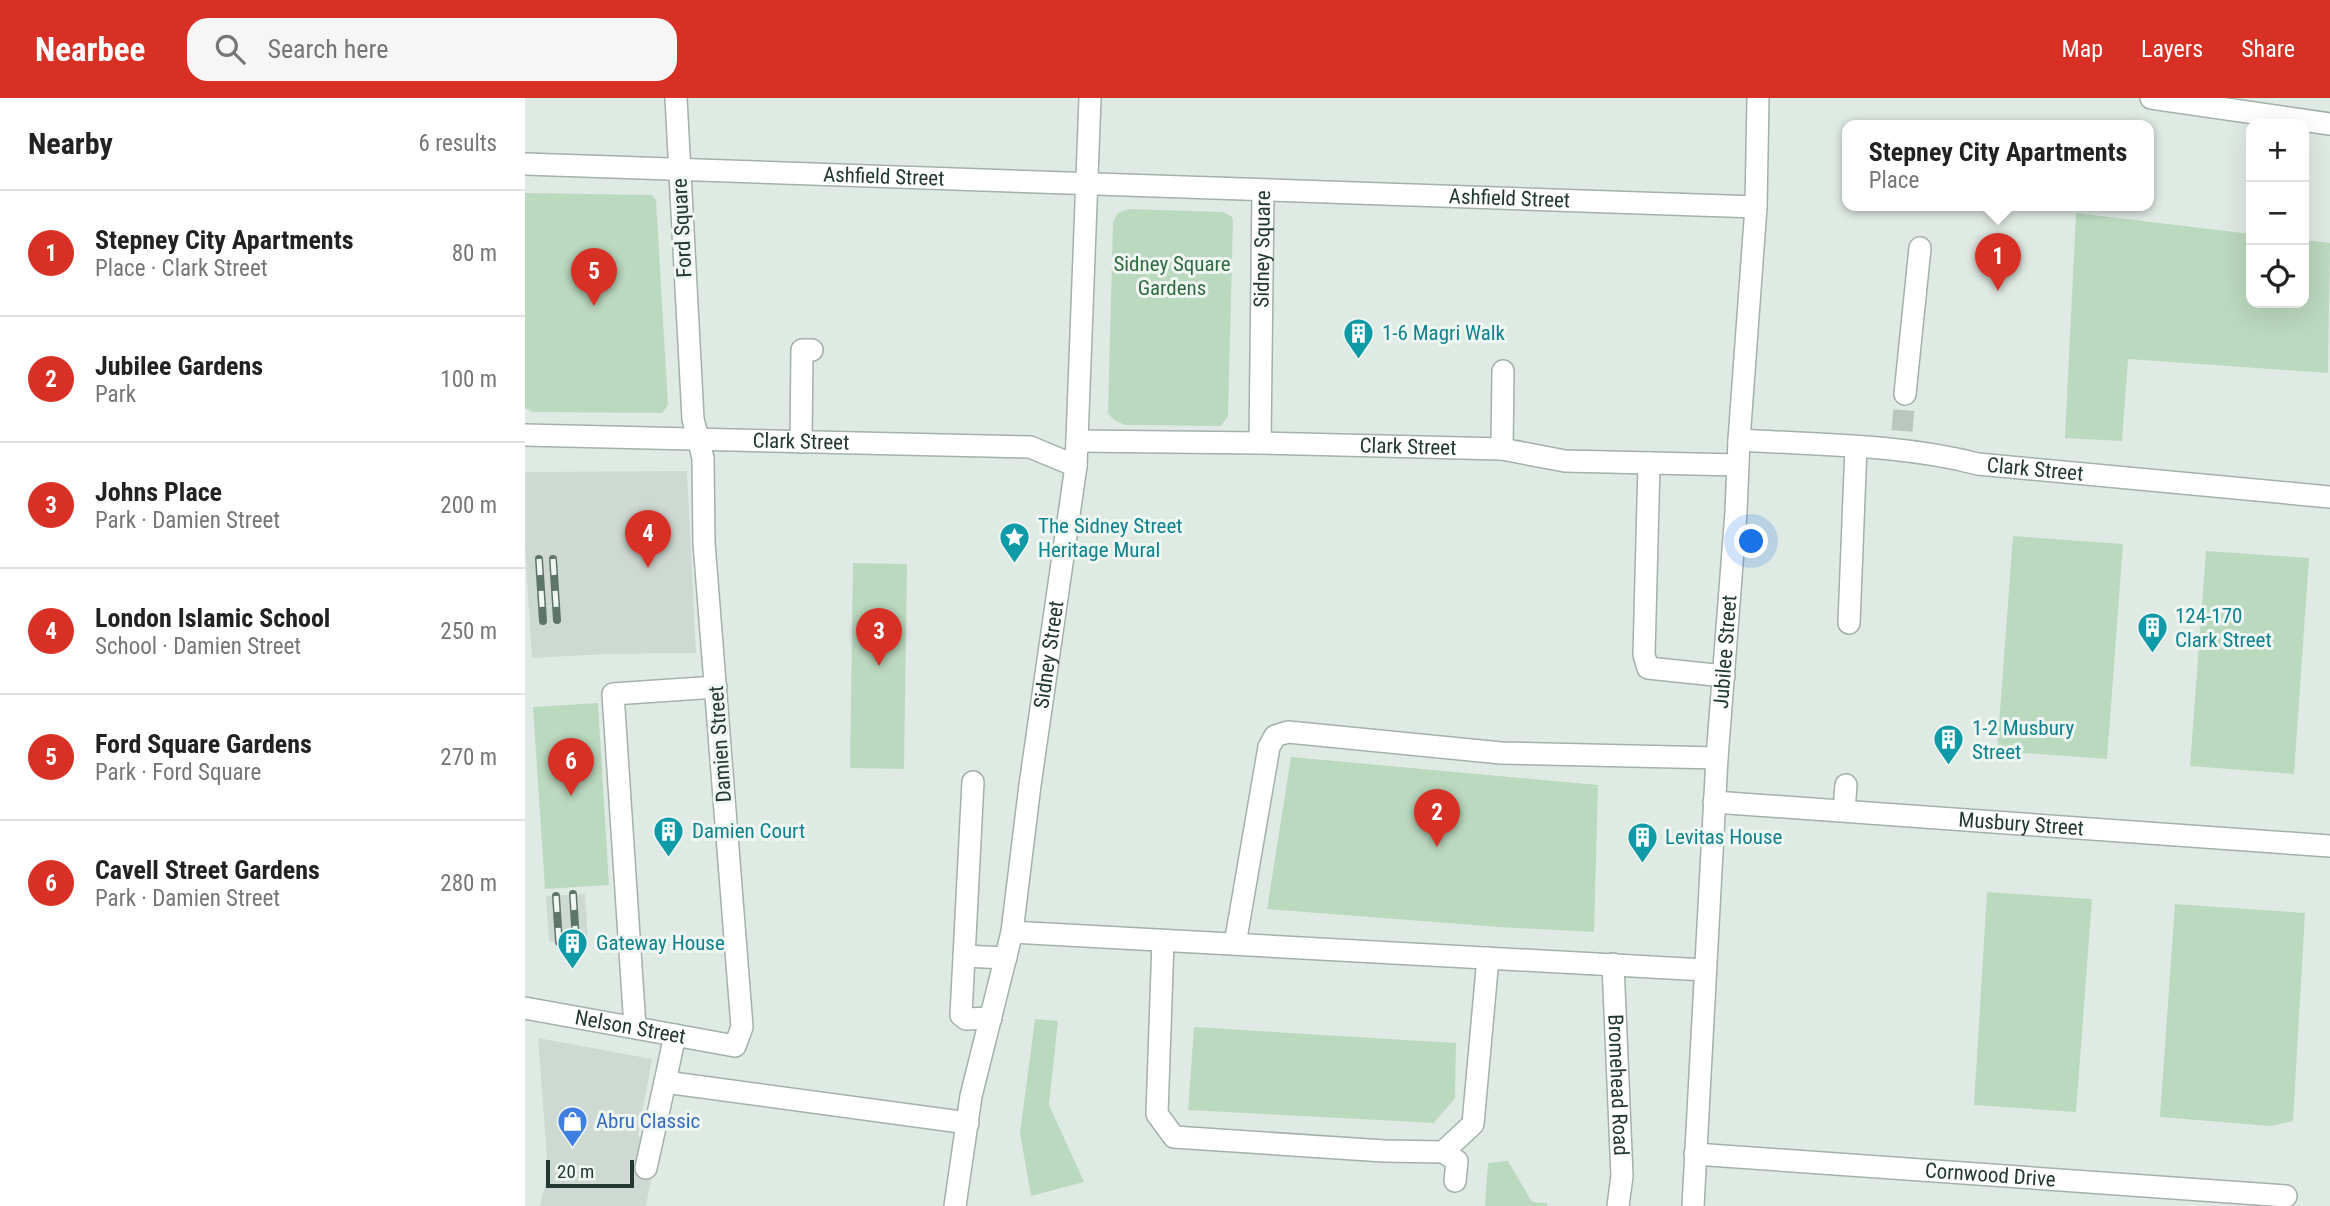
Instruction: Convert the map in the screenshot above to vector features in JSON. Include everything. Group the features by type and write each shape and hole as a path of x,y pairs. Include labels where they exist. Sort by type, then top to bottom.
{"street":[{"path":"676,98 680,168"},
{"name":"Sidney Street","path":"955,1206 971,1096 1012,932 1030,785 1076,466 1090,98"},
{"name":"Jubilee Street","path":"1693,1206 1714,802 1756,207 1758,98"},
{"path":"2151,98 2330,124"},
{"name":"Ford Square","path":"525,163 680,168 692,414 698,441"},
{"name":"Ashfield Street","path":"680,168 1086,184"},
{"name":"Sidney Square","path":"1086,184 1263,191 1260,443"},
{"name":"Ashfield Street","path":"1263,191 1756,207"},
{"path":"1905,394 1920,248"},
{"path":"801,442 802,350 812,350"},
{"path":"1502,449 1503,371"},
{"name":"Clark Street","path":"525,435 1030,447 1076,466"},
{"name":"Clark Street","path":"1739,440 1856,447 1901,441 1978,464 2330,497"},
{"name":"Damien Street","path":"698,441 703,458 704,542 742,1027 735,1046"},
{"name":"Clark Street","path":"1077,441 1502,449 1565,461 1738,465"},
{"path":"1849,623 1856,447"},
{"path":"1649,463 1644,655 1648,668 1724,676"},
{"path":"635,1027 613,694 716,687"},
{"path":"1235,944 1269,747 1275,736 1288,732 1501,752 1717,758"},
{"path":"973,782 961,1015 966,1018 991,1018"},
{"path":"1844,810 1846,785"},
{"name":"Musbury Street","path":"1714,802 2330,846"},
{"path":"1012,932 1705,970"},
{"path":"1163,941 1157,1114 1174,1137 1384,1151 1443,1152 1457,1161 1455,1181"},
{"path":"964,956 1006,958"},
{"path":"1443,1152 1473,1124 1488,958"},
{"name":"Bromehead Road","path":"1613,964 1622,1176 1618,1206"},
{"name":"Nelson Street","path":"525,1008 735,1046"},
{"path":"646,1168 675,1035"},
{"path":"665,1082 968,1123"},
{"name":"Cornwood Drive","path":"1695,1154 2286,1196"}],"shaded area":[{"path":"687,471 696,653 532,658 525,547 525,472"},
{"path":"585,894 588,940 549,942 546,896"},
{"path":"538,1038 652,1059 638,1136 659,1139 646,1206 540,1206 548,1172"}],"green space":[{"path":"525,193 652,195 656,200 668,405 662,413 533,412 525,408"},
{"name":"Sidney Square Gardens","path":"1128,209 1223,212 1232,217 1228,416 1221,426 1125,425 1114,420 1108,413 1113,222 1118,213"},
{"path":"2076,213 2246,233 2246,308 2309,308 2309,241 2330,243 2328,373 2128,359 2122,441 2065,438"},
{"path":"2013,536 2123,544 2107,759 1997,751"},
{"path":"2206,551 2309,558 2294,774 2190,766"},
{"path":"853,563 907,564 904,769 850,768"},
{"path":"598,703 609,885 545,889 533,707"},
{"path":"1291,757 1598,785 1594,932 1267,909"},
{"path":"1987,892 2092,899 2076,1112 1974,1105"},
{"path":"2175,904 2305,913 2293,1121 2271,1126 2160,1117"},
{"path":"1035,1019 1058,1021 1049,1105 1084,1182 1031,1196 1020,1133"},
{"path":"1194,1027 1456,1043 1455,1098 1434,1123 1188,1110"},
{"path":"1508,1161 1532,1202 1547,1203 1547,1206 1485,1206 1488,1163"}],"tunnel":[{"path":"1902,431 1905,394"}],"railway":[{"path":"539,559 543,621"},
{"path":"553,559 557,620"},
{"path":"573,894 576,941"},
{"path":"556,896 559,942"}],"place":[{"name":"Stepney City Apartments","path":"1998,291"},
{"name":"Ford Square Gardens","path":"594,306"},
{"name":"1-6 Magri Walk","path":"1359,360"},
{"name":"The Sidney Street Heritage Mural","path":"1015,565"},
{"name":"London Islamic School","path":"648,568"},
{"name":"124-170 Clark Street","path":"2152,655"},
{"name":"Johns Place","path":"879,666"},
{"name":"1-2 Musbury Street","path":"1949,767"},
{"name":"Cavell Street Gardens","path":"571,796"},
{"name":"Jubilee Gardens","path":"1437,847"},
{"name":"Damien Court","path":"669,858"},
{"name":"Levitas House","path":"1642,864"},
{"name":"Gateway House","path":"573,970"},
{"name":"Abru Classic","path":"573,1148"}]}
